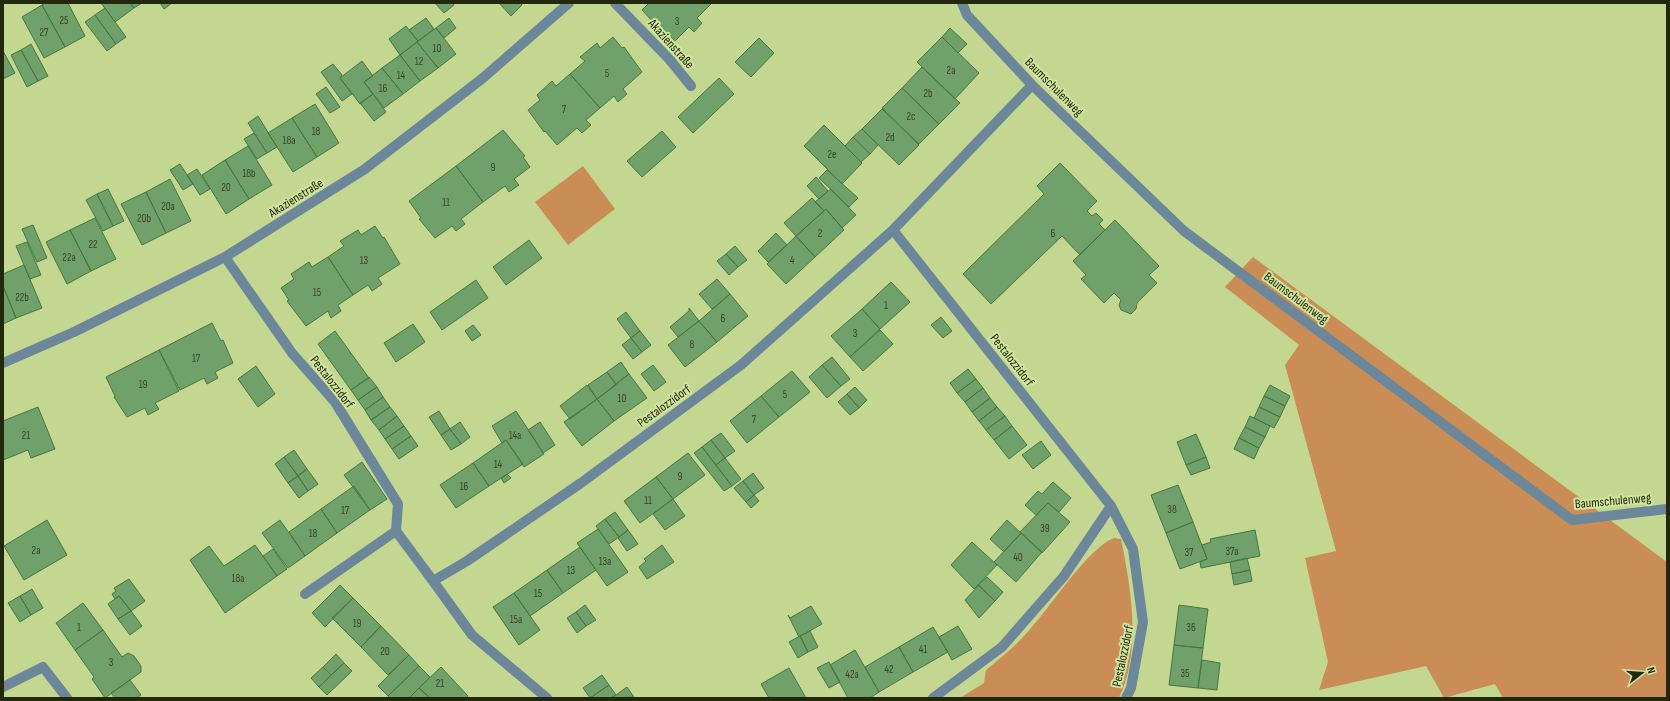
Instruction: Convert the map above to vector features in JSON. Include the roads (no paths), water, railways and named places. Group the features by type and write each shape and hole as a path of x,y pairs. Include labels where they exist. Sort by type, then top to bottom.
{"street":[{"name":"Akazienstraße","path":"3,362 74,332 225,257 382,158 483,78 569,3"},
{"name":"Akazienstraße","path":"616,3 670,60 691,86"},
{"name":"Baumschulenweg","path":"962,3 967,15 1032,85 1184,231 1572,520 1667,509"},
{"name":"Pestalozzidorf","path":"433,581 467,561 580,483 741,366 893,230 1032,85"},
{"name":"Pestalozzidorf","path":"893,230 1111,506 1134,549 1143,622 1131,688 1126,698"},
{"name":"Pestalozzidorf","path":"225,257 292,352 335,402 398,504 396,531"},
{"path":"933,698 1002,647 1064,576 1111,506"},
{"path":"305,594 396,531 472,635 547,698"},
{"path":"3,687 44,667 67,698"}]}
